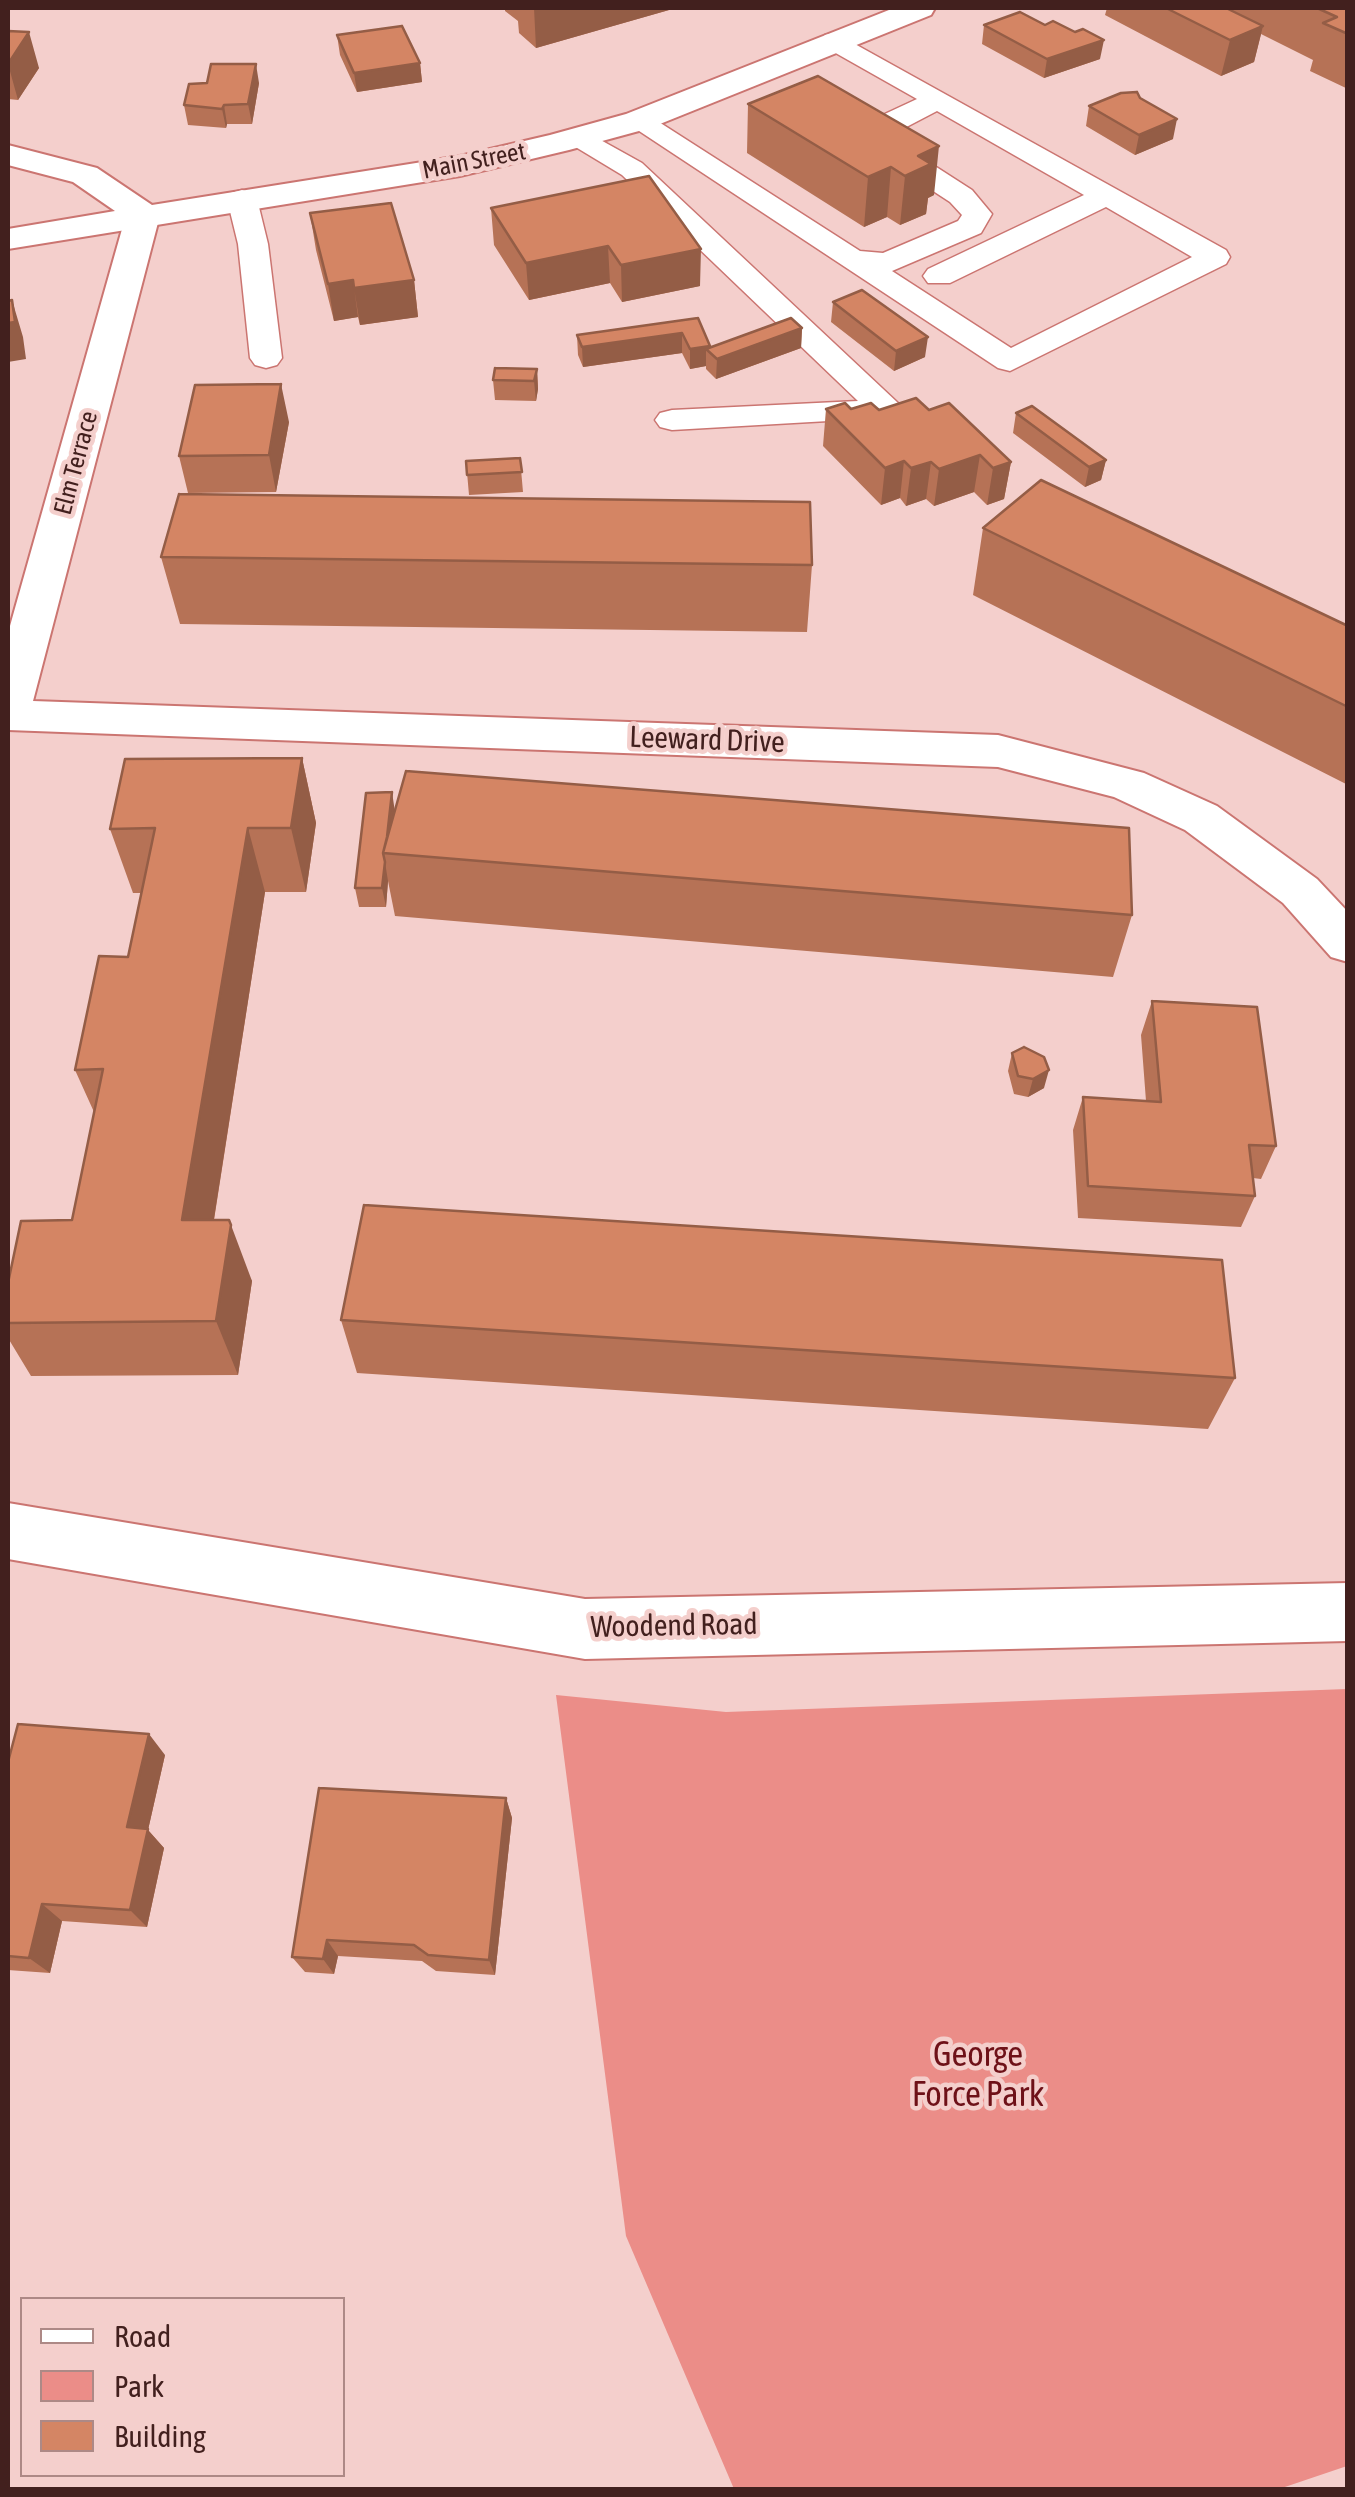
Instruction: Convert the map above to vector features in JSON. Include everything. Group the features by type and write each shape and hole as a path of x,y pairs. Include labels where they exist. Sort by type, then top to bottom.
{"street":[{"name":"Main Street","path":"8,239 460,166 580,137 638,121 920,8"},
{"path":"8,156 57,165 85,175 142,216"},
{"name":"Elm Terrace","path":"8,712 142,216"},
{"name":"Leeward Drive","path":"8,712 998,751 1128,784 1201,818 1300,891 1348,944"},
{"name":"Woodend Road","path":"8,1531 585,1629 1348,1612"}],"lane":[{"path":"638,121 1010,361 1215,256 836,41"},
{"path":"853,258 887,262 970,227 976,214 961,196 888,149 878,134 884,125 938,100"},
{"path":"580,137 632,170 886,410 672,420"},
{"path":"904,292 1106,196"},
{"path":"242,199 253,244 266,358"}],"green space":[{"name":"George Force Park","path":"1347,1689 1347,2466 1276,2490 734,2489 626,2236 556,1695 726,1712"}],"building":[{"path":"1166,8 1226,8 1263,26 1230,40"},
{"path":"1317,8 1348,8 1348,34 1323,23 1337,17"},
{"path":"1020,12 1045,25 1053,21 1104,40 1047,59 984,25"},
{"path":"402,26 420,63 354,73 337,35"},
{"path":"8,31 29,32 8,64"},
{"path":"211,64 256,64 248,104 224,105 222,109 184,105 189,84 207,83"},
{"path":"818,76 939,146 918,156 931,164 905,176 891,167 868,177 748,104"},
{"path":"1137,92 1140,98 1177,119 1139,135 1089,106 1121,93"},
{"path":"649,176 701,249 621,265 608,246 526,263 491,208"},
{"path":"391,203 414,280 354,288 353,280 328,284 310,213"},
{"path":"862,290 928,337 896,351 833,302"},
{"path":"12,300 15,322 8,323 8,301"},
{"path":"698,318 710,346 690,349 682,333 582,347 577,335"},
{"path":"791,318 802,328 717,359 706,349"},
{"path":"495,368 537,369 534,381 493,380"},
{"path":"281,384 269,455 179,456 195,385"},
{"path":"916,398 929,410 949,403 1011,462 993,468 980,455 939,469 931,462 911,468 904,461 885,468 826,409 845,403 851,409 871,403 879,410"},
{"path":"1032,406 1106,460 1089,467 1016,413"},
{"path":"520,458 522,472 467,475 466,461"},
{"path":"1041,480 1348,626 1348,707 983,528"},
{"path":"179,494 810,502 812,565 161,557"},
{"path":"302,758 291,828 248,828 182,1220 229,1220 231,1225 216,1321 8,1323 8,1283 21,1221 72,1220 103,1069 75,1070 99,956 128,957 155,828 110,829 125,759"},
{"path":"406,771 1129,828 1132,915 383,853"},
{"path":"392,792 382,888 355,888 366,793"},
{"path":"1152,1001 1257,1007 1276,1146 1249,1145 1255,1196 1088,1186 1083,1097 1161,1102"},
{"path":"1024,1047 1044,1057 1049,1070 1033,1079 1018,1076 1012,1053"},
{"path":"364,1205 1222,1260 1235,1378 341,1320"},
{"path":"18,1724 149,1734 127,1827 148,1829 130,1910 42,1904 29,1958 8,1956 8,1762"},
{"path":"319,1788 506,1798 489,1960 428,1955 414,1945 327,1940 323,1959 292,1957"}]}
